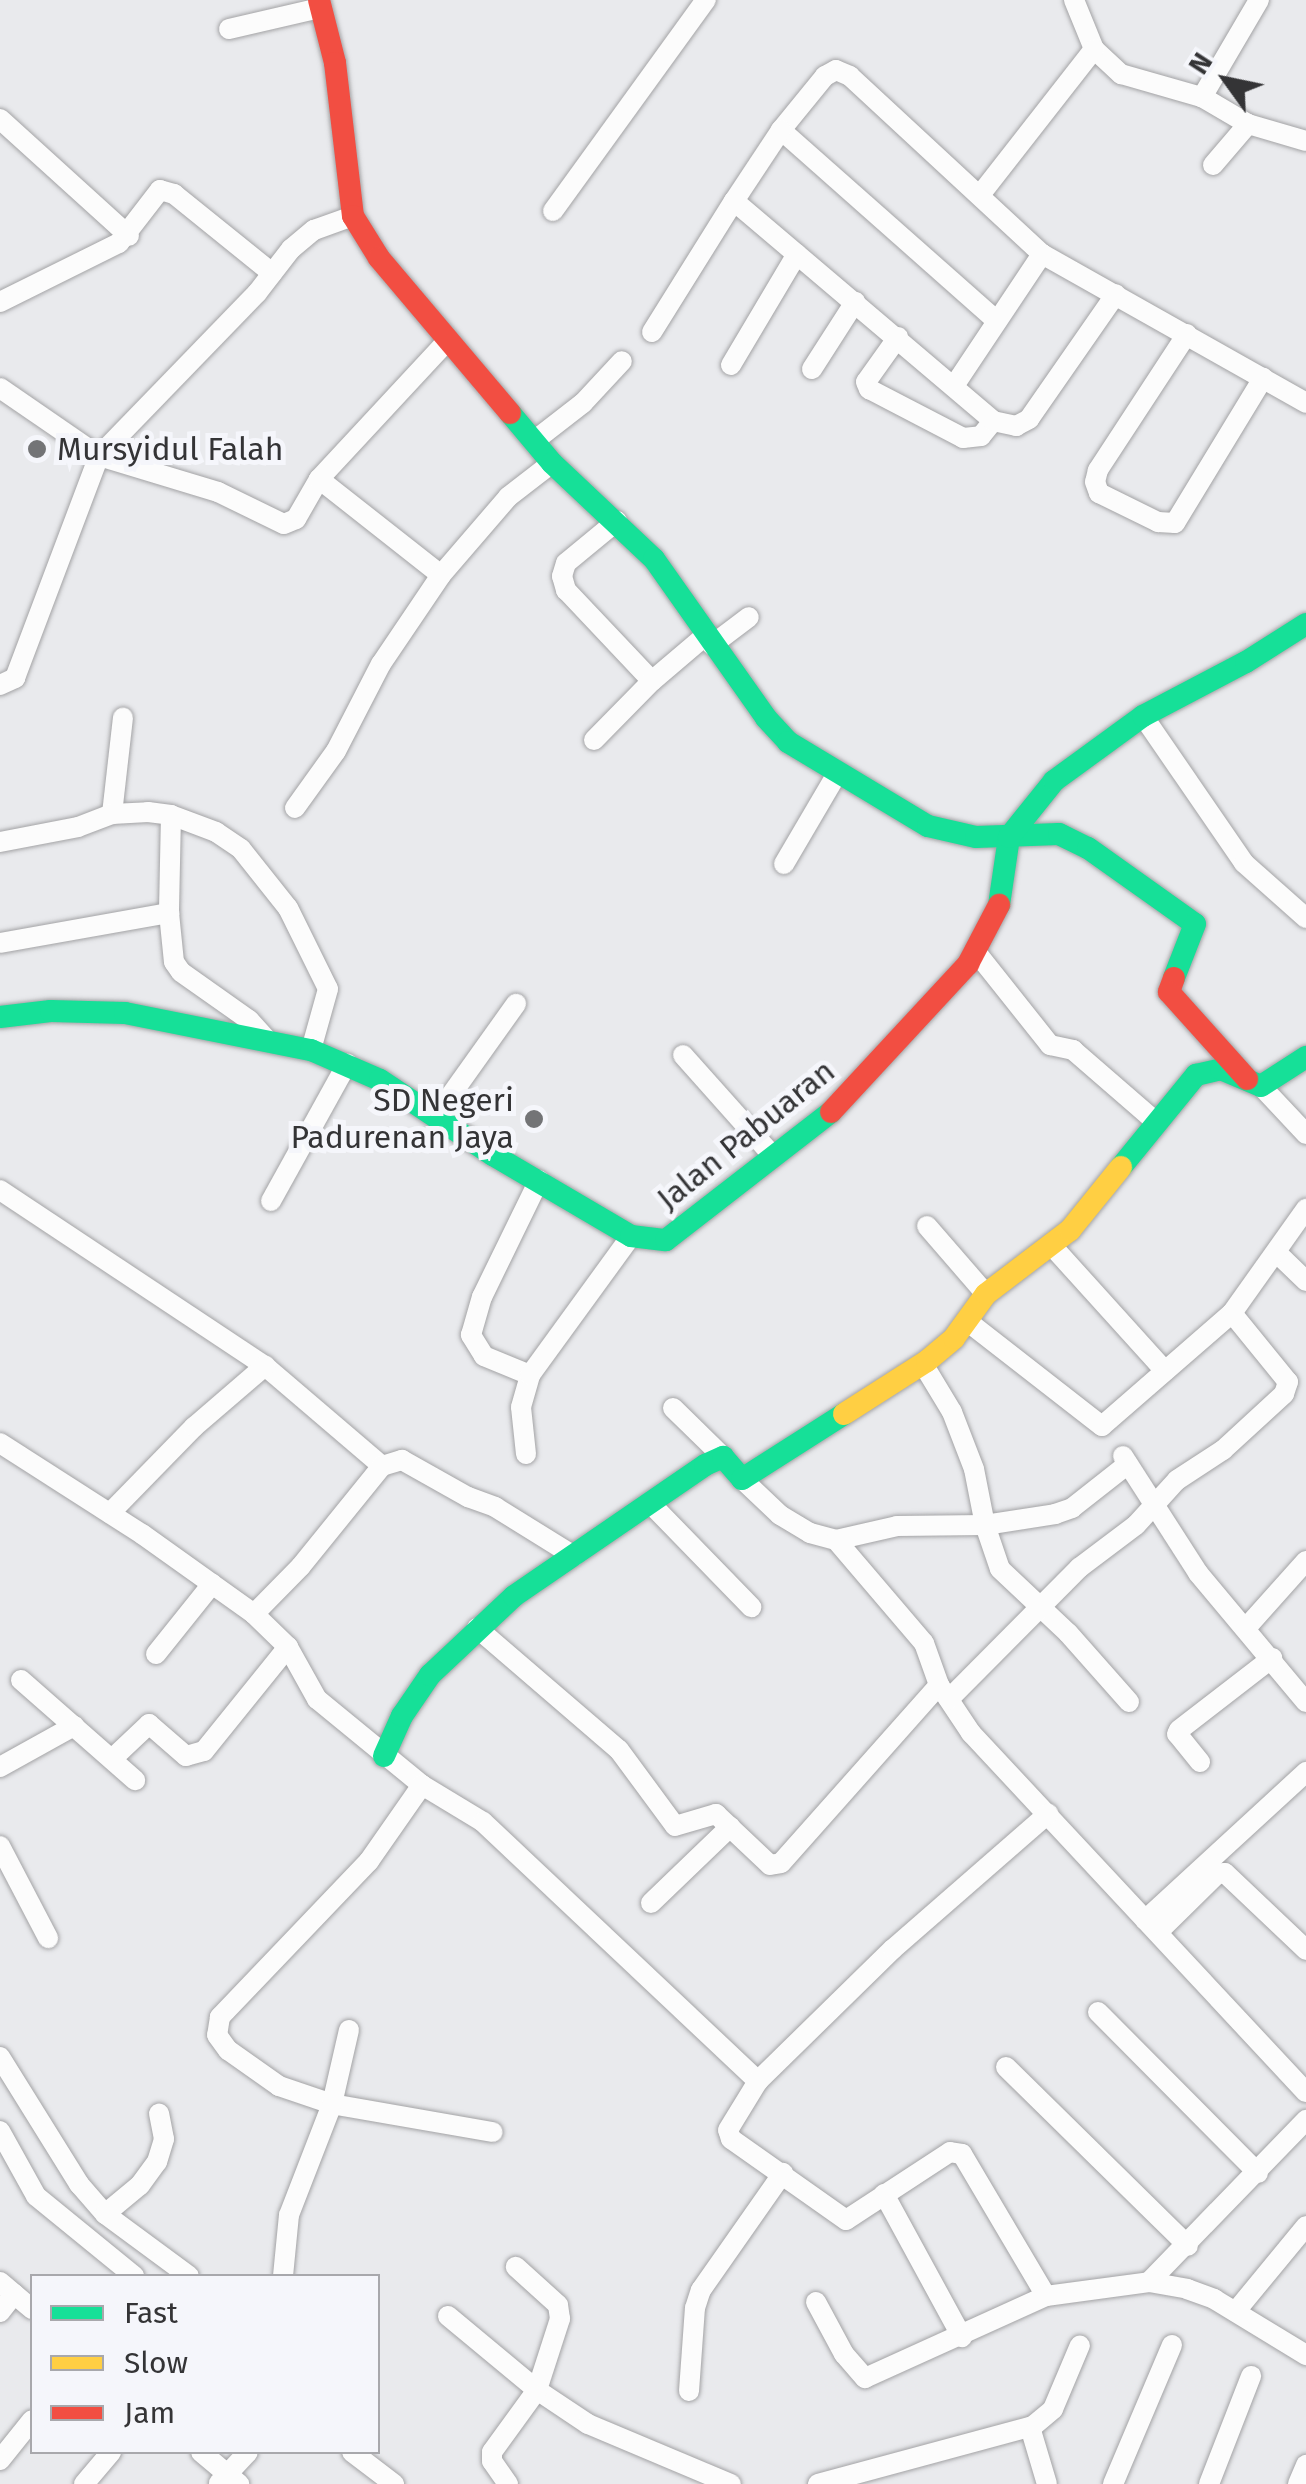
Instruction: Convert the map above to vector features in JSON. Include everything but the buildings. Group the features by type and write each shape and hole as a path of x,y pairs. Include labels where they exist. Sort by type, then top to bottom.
{"street":[{"path":"553,211 706,0"},
{"path":"1074,0 1094,48 1121,74 1202,98 1248,124 1306,141"},
{"path":"1202,98 1259,0"},
{"path":"229,29 319,4 334,63 353,216 379,258 552,463 654,559 708,640 788,742 928,826 976,837 1058,834 1088,848 1158,902 1195,924 1169,992 1306,1134"},
{"path":"980,196 1094,48"},
{"path":"652,332 781,130 817,83 836,70 850,76 1042,254 1306,403"},
{"path":"0,120 129,236"},
{"path":"1214,165 1248,124"},
{"path":"781,130 997,321"},
{"path":"0,302 129,236 152,196 160,190 174,194 272,273"},
{"path":"734,202 993,421 1016,426 1030,419 1116,294"},
{"path":"0,685 15,678 99,456 314,230 353,216"},
{"path":"731,364 798,254"},
{"path":"954,386 1042,254"},
{"path":"812,369 855,302"},
{"path":"1187,334 1098,470 1095,482 1100,493 1158,522 1175,523 1263,378"},
{"path":"898,337 866,382 868,389 963,438 981,436 993,421"},
{"path":"0,388 99,456 218,492 278,524 296,520 319,479 448,340"},
{"path":"534,442 582,403 622,361"},
{"path":"296,808 336,751 381,664 441,575 508,497 552,463"},
{"path":"319,479 441,575"},
{"path":"616,521 566,563 562,576 566,590 652,681"},
{"path":"594,740 652,681 708,640 749,617"},
{"name":"Jalan Pabuaran","path":"0,1017 51,1011 125,1013 311,1050 346,1064 436,1116 632,1236 666,1240 772,1154 818,1125 858,1088 976,952 998,913 1009,838 1054,781 1143,716 1246,662 1306,624"},
{"path":"1143,716 1244,863 1306,918"},
{"path":"112,814 123,718"},
{"path":"784,864 838,772"},
{"path":"0,842 78,827 112,814 171,814 216,832 241,849 288,908 328,989 311,1050"},
{"path":"171,814 169,913 177,968 248,1020 270,1044"},
{"path":"0,943 169,913"},
{"path":"976,952 1050,1045 1073,1050 1099,1069 1155,1122"},
{"path":"436,1116 516,1004"},
{"path":"683,1055 772,1154"},
{"path":"742,1479 924,1364 967,1321 986,1294 1053,1247 1196,1075 1220,1070 1254,1082 1306,1057"},
{"path":"271,1201 346,1064"},
{"path":"530,1375 484,1356 471,1335 482,1296 539,1180"},
{"path":"0,1190 265,1366 382,1466"},
{"path":"967,1321 1035,1370 1098,1426 1232,1313 1278,1254 1306,1209"},
{"path":"927,1226 986,1294"},
{"path":"526,1454 520,1407 530,1375 632,1236"},
{"path":"1053,1247 1165,1371"},
{"path":"1278,1254 1306,1281"},
{"path":"477,1628 619,1750 676,1826 711,1813 766,1863 780,1863 944,1692 1042,1609 1079,1568 1136,1526 1176,1480 1223,1450 1284,1394 1288,1382 1232,1313"},
{"path":"924,1364 952,1412 974,1469 985,1525 1000,1569 1129,1702"},
{"path":"110,1513 194,1427 265,1366"},
{"path":"673,1408 780,1515 810,1532 836,1540 897,1526 985,1525 1072,1508 1125,1460 1198,1573 1306,1702"},
{"path":"0,1443 110,1513 254,1614 288,1647 317,1699 422,1785 482,1822 758,2081"},
{"path":"384,1756 402,1716 430,1675 477,1628 682,1479 723,1457"},
{"path":"254,1614 300,1566 382,1466 402,1460 421,1467 574,1556"},
{"path":"651,1504 751,1607"},
{"path":"836,1540 924,1643 944,1692 972,1733 1306,2092"},
{"path":"1246,1628 1306,1562"},
{"path":"156,1654 212,1584"},
{"path":"112,1760 149,1724 186,1756 204,1751 288,1647"},
{"path":"1200,1762 1177,1734 1179,1730 1272,1658"},
{"path":"22,1680 135,1780"},
{"path":"0,1767 74,1726"},
{"path":"1152,1926 1306,1772"},
{"path":"422,1785 369,1861 220,2018 217,2035 228,2050 280,2086 332,2104 494,2132"},
{"path":"1046,2296 962,2154 950,2152 884,2194 852,2220 846,2220 732,2139 728,2130 758,2081 893,1949 1048,1814"},
{"path":"651,1904 730,1827"},
{"path":"0,1846 48,1938"},
{"path":"1152,1926 1217,1874 1225,1872 1306,1950"},
{"path":"1098,2012 1258,2173"},
{"path":"283,2274 289,2214 332,2104 349,2030"},
{"path":"0,2056 78,2184 105,2214 185,2274"},
{"path":"1006,2067 1188,2246"},
{"path":"105,2214 140,2186 157,2162 164,2139 159,2113"},
{"path":"1149,2282 1306,2120"},
{"path":"0,2131 36,2196 132,2274"},
{"path":"688,2391 695,2308 701,2290 783,2173"},
{"path":"884,2194 962,2337"},
{"path":"1236,2311 1306,2226"},
{"path":"508,2484 492,2460 492,2452 538,2390 560,2319 558,2304 516,2266"},
{"path":"816,2302 844,2354 865,2378 1046,2296 1149,2282 1187,2289 1236,2311 1306,2355"},
{"path":"0,2312 7,2288 30,2308"},
{"path":"448,2316 538,2390 588,2424 731,2484"},
{"path":"1113,2484 1172,2345"},
{"path":"818,2484 1030,2427 1053,2410 1080,2346"},
{"path":"1209,2484 1251,2376"},
{"path":"0,2460 30,2422"},
{"path":"1030,2427 1047,2484"},
{"path":"84,2484 109,2454"},
{"path":"203,2454 228,2481 247,2454"},
{"path":"355,2454 394,2484"},
{"path":"1298,2484 1306,2466"}],"traffic: fast":[{"path":"510,413 552,463 654,559 766,718 788,742 928,826 976,837 1059,834 1088,848 1195,924 1174,978"},
{"path":"999,905 1009,837 1054,781 1143,716 1246,662 1306,624"},
{"path":"0,1017 51,1011 125,1013 311,1050 380,1080 493,1155 631,1236 666,1240 831,1112"},
{"path":"1121,1167 1196,1075 1221,1069 1261,1086 1306,1057"},
{"path":"384,1756 402,1716 430,1675 514,1596 705,1465 723,1457 742,1479 844,1414"}],"traffic: slow":[{"path":"844,1414 927,1361 954,1338 986,1294 1070,1230 1121,1167"}],"traffic: jam":[{"path":"319,0 335,63 353,216 379,258 510,413"},
{"path":"831,1112 968,964 999,905"},
{"path":"1174,978 1169,992 1247,1079"}],"place":[{"name":"Mursyidul Falah","path":"37,449"},
{"name":"SD Negeri Padurenan Jaya","path":"534,1119"}]}
